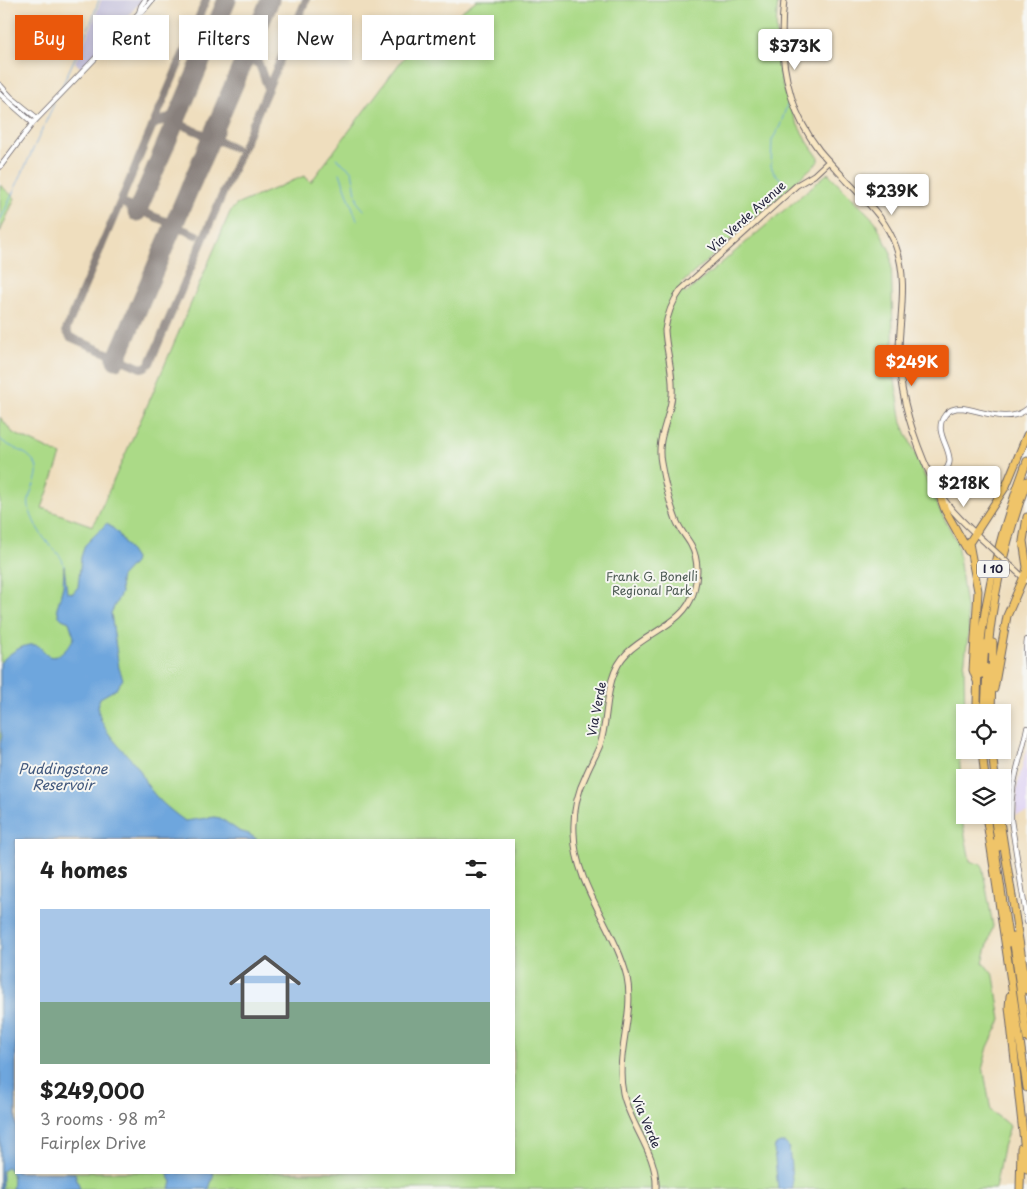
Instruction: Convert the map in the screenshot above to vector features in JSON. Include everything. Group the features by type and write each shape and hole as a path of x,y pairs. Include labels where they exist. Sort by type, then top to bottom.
{"highway":[{"path":"978,681 973,670 978,591 969,543 1006,486 1027,435"},
{"path":"1018,484 1027,453"},
{"name":"I 10","path":"977,704 984,616 992,574 1003,529 1027,461"},
{"path":"981,704 985,643 995,576 1008,526 1027,470"},
{"path":"985,704 988,655 997,587 1009,535 1027,481"},
{"name":"I 10","path":"991,704 992,652 997,607 1009,548 1027,492"},
{"path":"939,493 945,510 974,565"},
{"path":"992,704 1007,616 1025,579 1027,567 1023,541 1027,517"},
{"path":"987,824 1027,1088"},
{"path":"993,824 1027,1038"},
{"path":"993,824 1027,1064"},
{"path":"1000,824 1027,990"},
{"path":"1011,981 1010,1007 1027,1169"},
{"path":"1020,1189 1022,1122"}],"main road":[{"path":"784,0 781,26 782,52 789,90 798,115 806,130 829,162 879,216 892,236 897,248 902,277 899,349 902,388 911,426 932,478 939,493 953,512 1025,579"},
{"name":"Via Verde Avenue","path":"681,290 797,185 814,175 829,162"},
{"name":"Via Verde","path":"656,1189 655,1173 649,1153 630,1117 623,1093 621,1063 628,1010 627,978 621,960 580,870 575,850 574,814 580,788 600,744 610,688 616,669 627,652 682,613 693,595 698,577 697,563 691,546 675,519 660,456 661,436 672,395 672,379 666,340 666,321 672,304 681,290"}],"street":[{"path":"139,13 145,0"},
{"path":"0,167 37,118 152,0"},
{"path":"0,85 11,97 37,118"},
{"path":"0,94 33,123"},
{"path":"932,478 944,472 949,463 949,453 940,429 942,420 948,412 962,408 1007,417 1018,415 1027,409"},
{"path":"1027,640 1027,666"},
{"path":"1027,728 1013,781 1010,806 1027,922"}],"shaded area":[{"path":"101,0 142,0 129,15 96,15"},
{"path":"93,22 93,55 81,68 75,62 76,60 83,60 83,45"},
{"path":"1027,748 1027,813 1016,815 1017,787"}],"green space":[{"name":"Frank G. Bonelli Regional Park","path":"477,0 778,0 776,22 778,64 782,83 796,121 819,161 681,284 685,294 828,173 875,221 891,253 894,374 902,423 937,505 957,542 969,629 964,666 965,704 956,704 956,759 960,759 960,769 956,769 956,824 963,824 970,861 982,865 993,926 983,962 994,976 1001,1020 988,1047 983,1066 991,1111 1010,1126 1003,1147 995,1189 0,1189 0,417 13,433 61,455 42,508 93,526 151,397 230,212 236,205 304,176 311,182 402,60 494,60 494,15 456,15"},
{"path":"0,185 15,198 0,232"}],"water":[{"name":"Puddingstone Reservoir","path":"107,523 118,533 135,559 134,563 121,577 121,593 111,613 119,668 123,679 116,689 100,698 98,707 104,726 140,770 154,794 185,821 214,817 220,818 239,831 256,839 15,839 15,1174 75,1174 80,1189 12,1189 12,1174 8,1167 2,1171 2,1189 0,1189 0,745 2,736 0,728 0,663 11,653 25,646 37,645 45,654 51,657 59,655 70,645 74,637 69,622 59,616 57,608 63,586 64,566 67,592 73,593 78,587 81,557 85,545"},
{"path":"780,1143 785,1143 789,1147 793,1189 778,1189 774,1149"},
{"path":"168,1174 214,1174 209,1189 170,1189 172,1182"}],"waterway":[{"path":"59,93 99,0"},
{"path":"0,221 54,104"},
{"path":"774,199 774,194 782,183 771,166 772,140 780,126 787,105"},
{"path":"336,158 352,171 356,193"},
{"path":"340,173 357,220"},
{"path":"357,196 358,203 364,210"},
{"path":"0,439 28,455 35,463 37,474 29,501 30,512 39,530 60,556 64,566"}],"taxiway":[{"path":"206,0 66,330 70,337 141,368 150,363 306,0"},
{"path":"242,65 249,60"},
{"path":"249,60 259,64 257,60"},
{"path":"259,64 268,89"},
{"path":"171,132 178,126 184,126 179,119 181,110"},
{"path":"152,126 180,111"},
{"path":"184,126 203,134"},
{"path":"207,148 206,139 202,134 210,134 215,129"},
{"path":"207,148 212,143 220,141 215,137 215,129"},
{"path":"220,141 234,148"},
{"path":"126,205 165,221"},
{"path":"177,217 178,224 182,229 175,229 171,233 165,221 172,221 177,217"},
{"path":"182,229 196,235"}],"runway":[{"path":"137,212 227,0"},
{"path":"116,360 270,0"}]}
